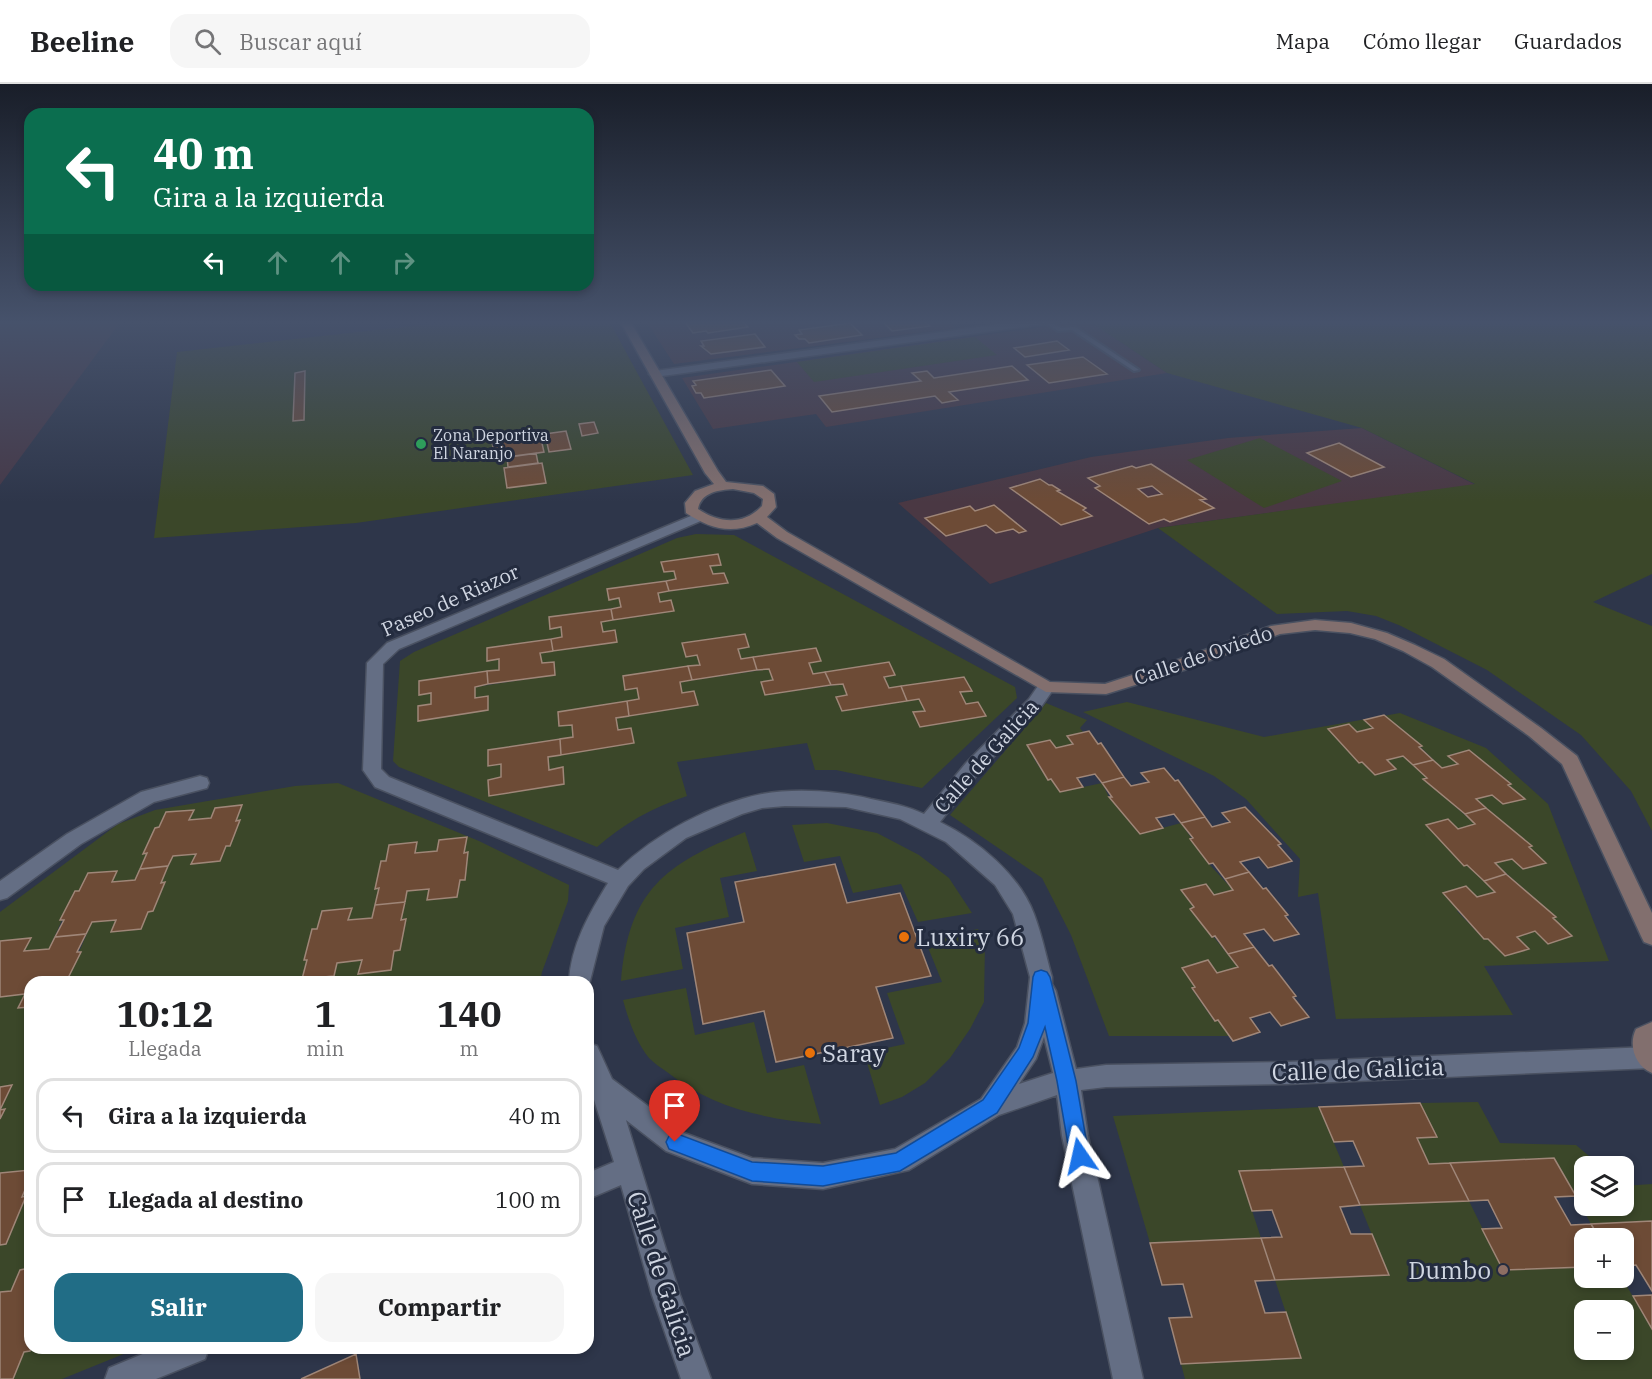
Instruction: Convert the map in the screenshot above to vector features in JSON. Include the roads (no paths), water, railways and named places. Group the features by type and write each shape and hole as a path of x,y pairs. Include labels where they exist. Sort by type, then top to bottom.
{"street":[{"path":"659,381 712,473 723,486"},
{"path":"723,486 742,486 765,493 770,498 771,505 768,512 759,518 740,524 722,525 698,518 691,510 695,498 709,489 723,486"},
{"name":"Paseo de Riazor","path":"621,880 382,782 372,770 375,663 393,646 698,518"},
{"name":"Calle de Oviedo","path":"759,518 791,541 1046,687 1106,689 1178,666 1277,629 1315,625 1351,628 1381,636 1438,663 1545,739 1570,760 1652,936"},
{"name":"Calle de Galicia","path":"927,824 973,767 1035,703 1046,687"},
{"path":"0,892 74,839 148,797 200,783"},
{"path":"581,976 582,963 594,924 621,880 637,864 679,833 735,809 762,801 846,800 905,813 953,837 1002,879 1023,913 1067,1081 1075,1136 1128,1379"},
{"path":"990,1107 1027,1052 1037,1023 1041,977"},
{"path":"1651,1060 1643,1043 1644,1036 1652,1032"},
{"name":"Calle de Galicia","path":"603,1086 675,1142 752,1171 823,1176 900,1161 990,1107 1039,1088 1067,1081 1106,1076 1651,1060"},
{"name":"Calle de Galicia","path":"594,1067 603,1086 666,1295 696,1379"},
{"name":"Calle de Galicia","path":"594,1184 629,1169"},
{"path":"120,1379 180,1354"}],"place":[{"name":"Zona Deportiva El Naranjo","path":"421,444"},
{"name":"Luxiry 66","path":"904,937"},
{"name":"Saray","path":"810,1053"},
{"name":"Dumbo","path":"1503,1270"}]}
